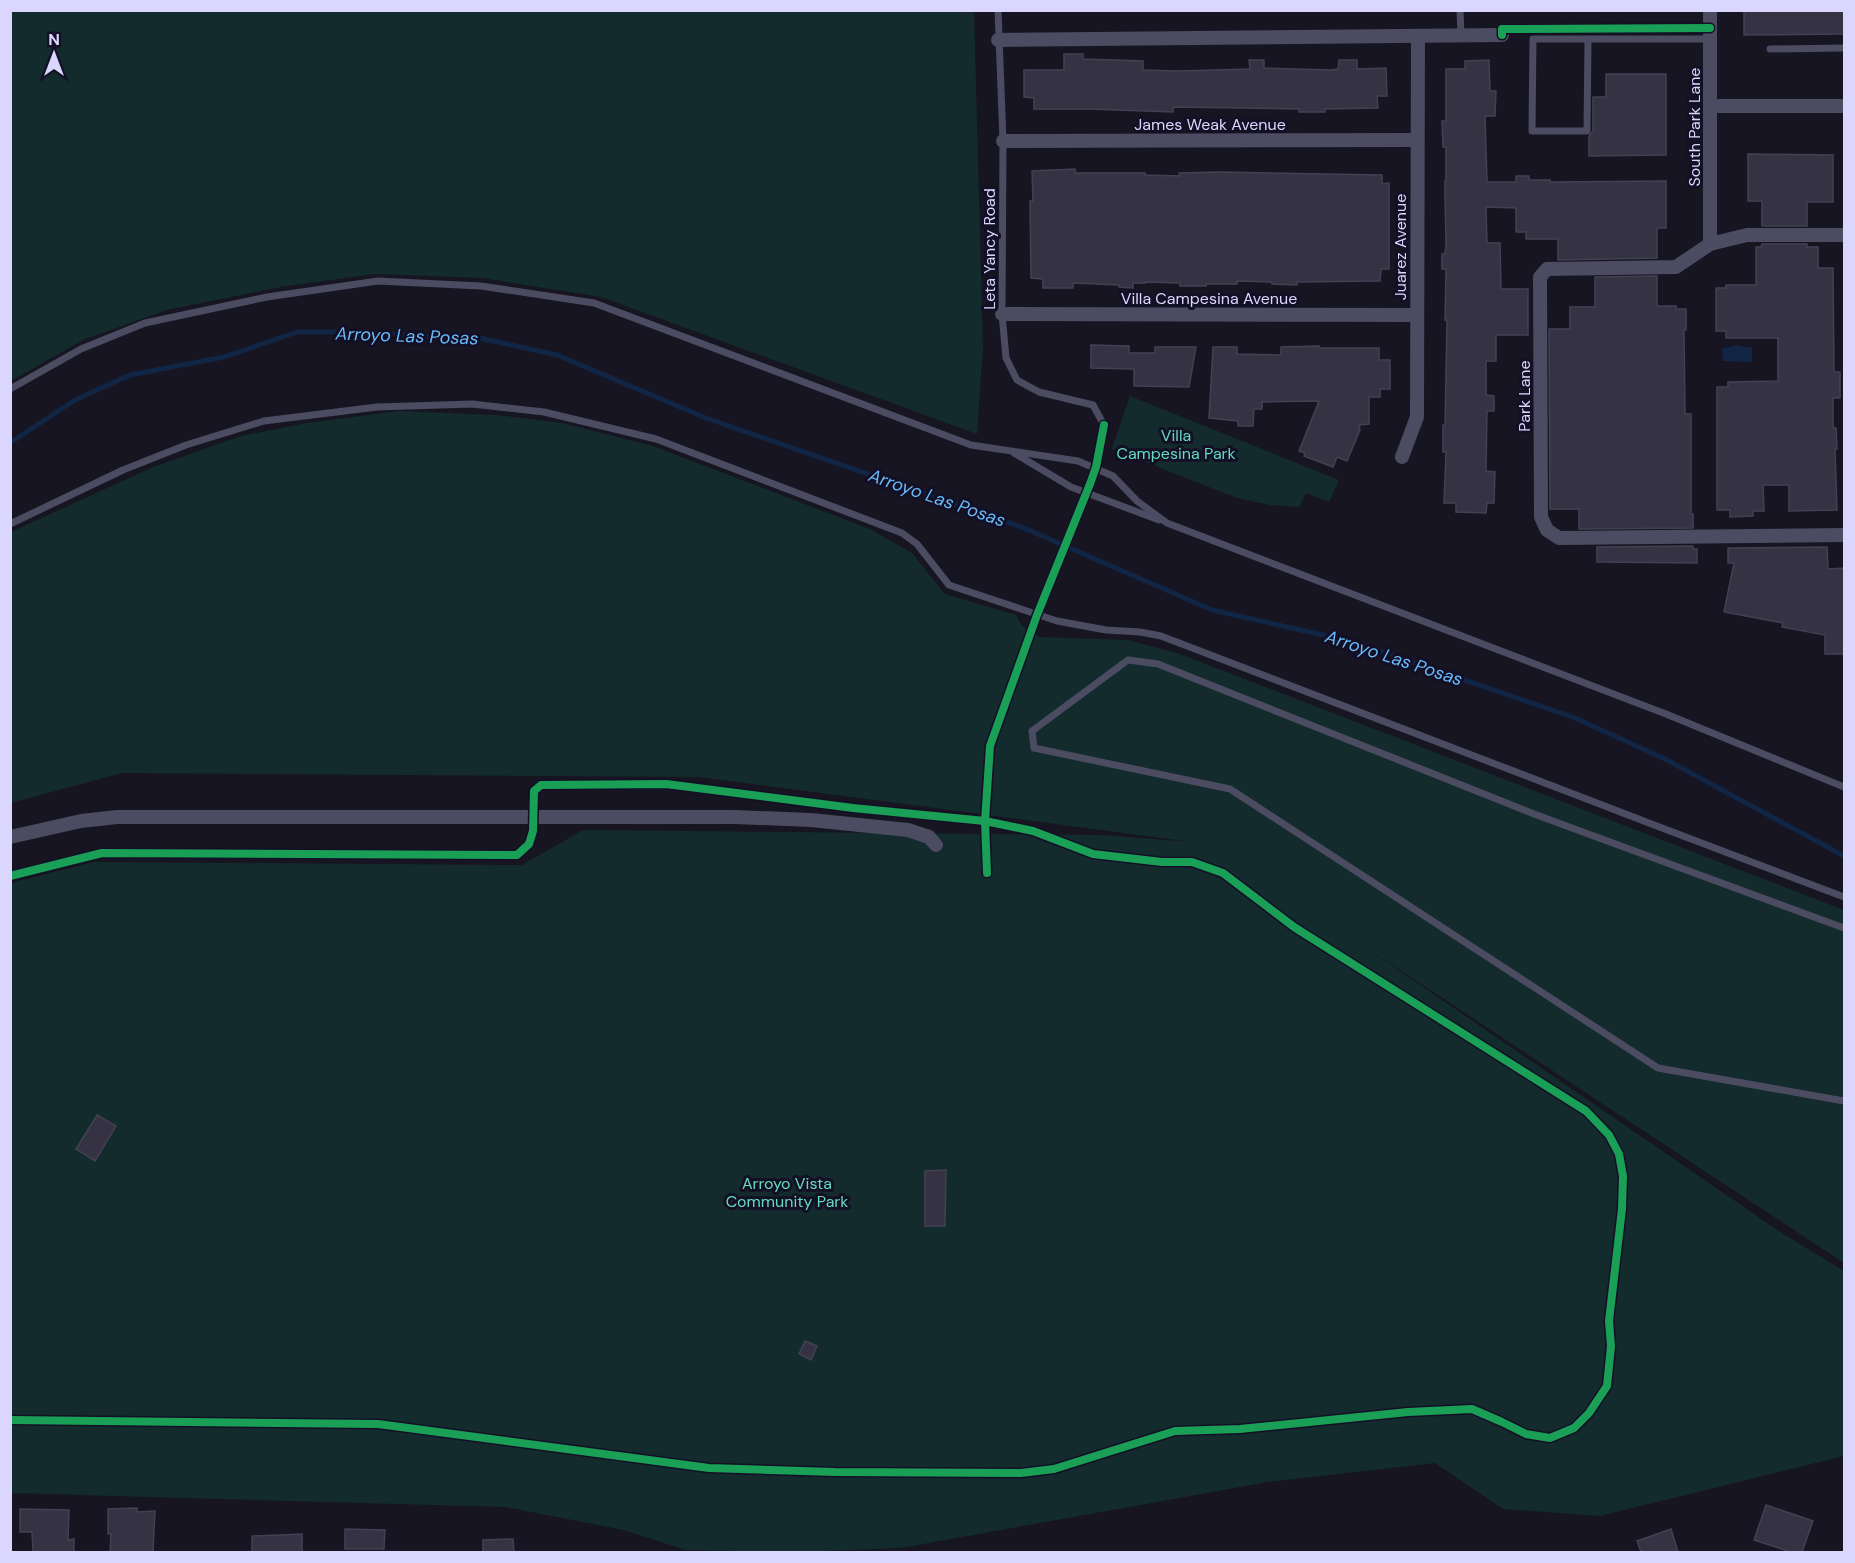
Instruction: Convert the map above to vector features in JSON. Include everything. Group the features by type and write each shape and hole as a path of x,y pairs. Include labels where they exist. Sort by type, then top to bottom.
{"street":[{"name":"South Park Lane","path":"1710,10 1710,244"},
{"path":"998,40 1502,35"},
{"name":"Juarez Avenue","path":"1402,457 1417,417 1418,36"},
{"path":"1710,106 1845,106"},
{"name":"James Weak Avenue","path":"1003,141 1417,140"},
{"name":"Park Lane","path":"1845,235 1747,235 1710,244 1676,267 1546,269 1540,277 1541,517 1547,530 1559,538 1845,535"},
{"name":"Villa Campesina Avenue","path":"1002,314 1416,315"},
{"path":"10,837 81,821 117,817 723,817 811,819 908,830 929,837 936,845"}],"lane":[{"name":"Leta Yancy Road","path":"998,10 1003,141 1002,314 1006,358 1017,380 1039,392 1093,405 1104,425"},
{"path":"1460,10 1461,36"},
{"path":"1588,39 1587,131 1532,131 1533,39 1588,39 1710,39"},
{"path":"1770,49 1845,48"},
{"path":"10,388 81,349 145,323 267,297 378,281 481,286 594,303 971,446 1078,461 1096,467 1113,476 1137,501 1167,523"},
{"path":"10,524 123,470 186,445 264,421 377,407 472,404 544,411 656,439 902,533 917,544 949,585 1057,621 1106,630 1161,636 1845,897"},
{"path":"1011,452 1071,487 1666,714 1845,787"},
{"path":"1845,928 1534,814 1158,664 1128,660 1032,731 1034,748 1230,789 1658,1068 1845,1101"}],"green space":[{"path":"11,10 974,11 983,348 977,434 601,297 482,278 374,274 281,287 167,310 83,340 11,381"},
{"name":"Villa Campesina Park","path":"1130,396 1339,480 1329,502 1306,493 1299,507 1270,505 1237,498 1112,449"},
{"name":"Arroyo Vista Community Park","path":"399,411 497,415 562,423 653,446 870,529 912,553 945,594 1016,615 1022,626 1040,637 1128,640 1177,653 1844,910 1844,1263 1365,947 1782,1233 1844,1271 1844,1456 1600,1516 1503,1509 1435,1463 1268,1482 901,1548 798,1552 685,1550 624,1530 505,1507 11,1493 11,883 94,862 522,865 583,830 1102,835 1192,842 699,777 122,773 11,803 11,532 153,467 241,436 306,423"}],"water":[{"path":"1737,345 1752,347 1752,362 1723,361 1722,348"}],"building":[{"path":"1744,10 1845,10 1845,34 1744,35"},
{"path":"1064,54 1083,54 1083,59 1143,61 1143,70 1178,71 1250,69 1249,60 1264,60 1264,68 1331,70 1338,69 1339,60 1357,60 1357,69 1386,68 1387,96 1377,96 1378,108 1325,109 1325,112 1299,112 1299,109 1173,107 1173,112 1034,109 1034,98 1024,97 1024,70 1064,70"},
{"path":"1489,60 1490,91 1496,91 1495,116 1485,116 1487,182 1516,182 1516,176 1529,176 1529,180 1550,180 1550,182 1666,181 1666,228 1657,228 1657,258 1558,260 1558,239 1526,239 1526,232 1516,232 1516,208 1486,207 1487,243 1500,243 1501,289 1528,289 1528,335 1496,335 1496,361 1486,361 1486,395 1494,396 1494,411 1487,411 1486,471 1495,472 1494,503 1487,503 1486,513 1456,512 1456,503 1444,503 1446,452 1443,452 1443,425 1445,425 1447,320 1445,320 1446,269 1442,269 1442,254 1445,254 1446,243 1446,147 1443,147 1442,121 1446,121 1446,69 1465,69 1465,61"},
{"path":"1606,74 1666,74 1666,155 1589,156 1589,136 1593,131 1593,97 1606,97"},
{"path":"1748,154 1833,155 1833,202 1807,202 1807,226 1762,226 1762,201 1748,201"},
{"path":"1075,169 1075,173 1145,173 1145,175 1180,176 1179,173 1220,172 1382,175 1382,184 1389,183 1389,269 1381,269 1380,281 1297,282 1297,285 1237,281 1237,284 1206,284 1206,286 1145,282 1133,283 1133,288 1119,287 1119,285 1073,283 1073,288 1043,288 1043,279 1031,278 1032,171"},
{"path":"1762,244 1807,244 1807,247 1818,247 1818,268 1833,268 1834,372 1840,372 1840,398 1833,398 1833,428 1836,428 1837,449 1835,449 1837,510 1789,511 1789,485 1763,485 1764,511 1753,511 1753,516 1730,517 1730,510 1717,510 1717,387 1728,387 1728,382 1778,381 1778,338 1726,338 1726,331 1716,331 1716,288 1726,288 1726,285 1756,285 1756,247 1761,247"},
{"path":"1657,276 1657,306 1676,306 1676,309 1686,309 1685,414 1691,414 1693,528 1579,529 1579,509 1550,509 1549,329 1570,329 1570,307 1595,307 1595,277"},
{"path":"1091,345 1129,346 1129,353 1155,353 1155,347 1196,347 1189,387 1134,386 1134,369 1091,368"},
{"path":"1319,346 1320,348 1379,348 1379,360 1390,360 1390,389 1380,389 1380,397 1369,397 1369,424 1359,425 1360,430 1347,461 1337,457 1333,467 1304,456 1305,453 1299,451 1319,401 1262,402 1262,409 1254,409 1253,426 1238,426 1238,421 1209,418 1213,347 1237,347 1237,354 1281,355 1281,347"},
{"path":"1693,546 1693,549 1697,549 1697,563 1597,562 1597,547"},
{"path":"1827,547 1828,569 1845,568 1845,654 1825,654 1825,635 1782,627 1783,623 1724,612 1734,563 1728,563 1728,548"},
{"path":"97,1115 116,1126 95,1161 76,1149"},
{"path":"946,1170 945,1226 925,1226 925,1171"},
{"path":"805,1341 817,1346 811,1360 799,1354"},
{"path":"1766,1505 1813,1521 1802,1552 1791,1552 1754,1540"},
{"path":"137,1508 137,1512 155,1511 153,1552 110,1552 111,1534 108,1534 108,1509"},
{"path":"20,1509 69,1510 68,1540 74,1539 74,1552 33,1552 32,1532 20,1532"},
{"path":"345,1529 385,1530 384,1549 345,1549"},
{"path":"1671,1529 1678,1552 1641,1552 1637,1541"},
{"path":"302,1534 302,1552 252,1552 252,1536"},
{"path":"513,1539 514,1552 483,1552 483,1540"}],"waterway":[{"name":"Arroyo Las Posas","path":"10,443 75,400 130,375 224,357 297,332 369,332 475,337 557,355 706,418 1024,528 1212,610 1354,642 1575,718 1665,759 1844,856"}],"cycle path":[{"path":"1502,35 1502,29 1710,28"},
{"path":"987,873 985,821 990,746 1037,615 1090,484 1096,467 1104,425"},
{"path":"10,876 102,853 517,855 529,844 533,831 534,791 541,785 666,784 853,808 985,821 1033,831 1093,854 1162,862 1192,862 1223,873 1294,927 1586,1111 1609,1135 1619,1154 1623,1176 1622,1209 1609,1321 1611,1346 1607,1386 1589,1413 1574,1428 1550,1438 1526,1434 1472,1409 1408,1412 1240,1429 1175,1431 1054,1469 1021,1473 835,1472 709,1468 378,1424 10,1420"}]}
